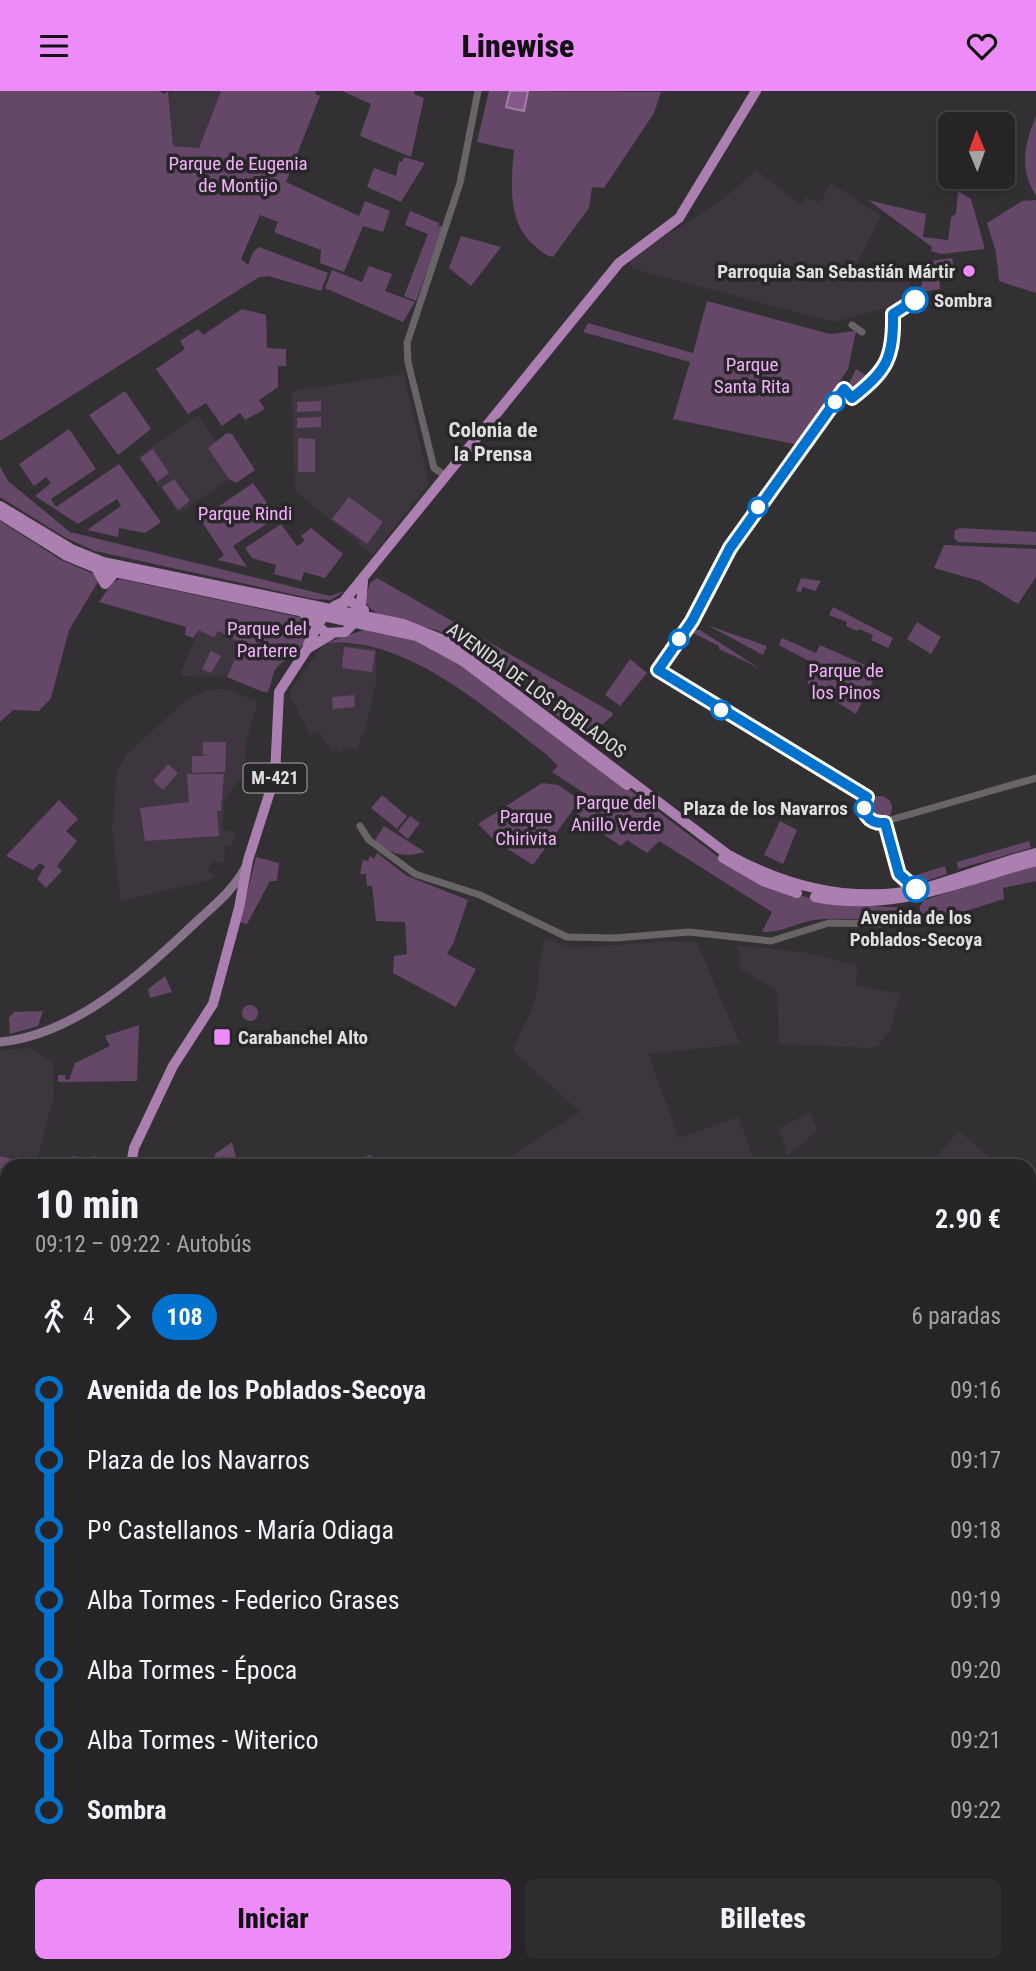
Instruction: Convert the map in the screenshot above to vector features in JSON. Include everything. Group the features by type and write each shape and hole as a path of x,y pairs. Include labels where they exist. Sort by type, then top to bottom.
{"main road":[{"path":"309,644 320,619 344,601 366,575 619,263 667,229 687,207 756,91"},
{"name":"AVENIDA DE LOS POBLADOS","path":"0,506 99,565 105,584 113,572 300,611 320,619"},
{"name":"AVENIDA DE LOS POBLADOS","path":"0,514 67,555 99,565 320,619 359,616 403,624 446,641 727,854 755,870 800,887 883,898"},
{"path":"309,644 332,634 345,632 359,616 361,585 366,575"},
{"path":"344,601 359,616"},
{"name":"AVENIDA DE LOS POBLADOS","path":"359,616 417,636 463,661 736,867 798,893 844,901 883,898 931,890 1036,861"},
{"path":"320,619 322,631 332,634"},
{"name":"M-421","path":"132,1159 134,1149 173,1066 213,1004 242,896 248,860 275,776 279,692 309,644"},
{"name":"AVENIDA DE LOS POBLADOS","path":"931,890 1036,853"},
{"path":"0,1042 45,1031 96,1005 132,981 229,891 248,860"},
{"path":"912,883 931,890 918,903"},
{"path":"896,885 883,898 900,906"}],"street":[{"path":"446,475 434,468 408,362 407,343 460,183 478,91"},
{"path":"852,325 862,332"},
{"path":"890,820 1036,778"},
{"path":"361,829 376,846 415,874 481,896 564,936 584,939 689,932 771,941 829,923 879,924 915,918"}],"shaded area":[{"path":"175,91 221,91 199,148 173,146 169,96"},
{"path":"510,91 528,91 524,111 506,107"},
{"path":"756,170 801,205 806,197 820,203 831,183 881,216 854,269 863,275 910,283 901,304 834,322 633,269 628,259 720,202"},
{"path":"404,374 429,483 373,555 295,491 292,391"},
{"path":"198,415 217,442 209,448 229,479 179,514 138,457"},
{"path":"199,630 217,631 237,641 239,650 227,677 182,676 181,671"},
{"path":"330,642 376,649 376,682 366,727 356,750 344,746 342,752 332,751 318,730 310,735 289,693 323,645"},
{"path":"226,689 258,702 247,738 244,775 225,798 222,829 235,832 232,846 225,846 224,863 212,861 208,872 215,875 214,879 121,901 112,828 117,772 126,755 186,700 207,690"},
{"path":"544,939 575,948 674,941 697,943 740,1044 648,1054 679,1138 738,1117 754,1159 506,1159 580,1112 514,1052 535,1002"},
{"path":"735,945 803,952 858,966 856,985 901,994 889,1032 878,1046 870,1048 779,1044 777,990 740,969 740,954"},
{"path":"29,1048 53,1062 54,1095 38,1159 0,1159 0,1050"},
{"path":"809,1112 818,1130 787,1157 779,1126 784,1127"},
{"path":"959,1131 991,1159 936,1159"}],"green space":[{"name":"Parque de Eugenia de Montijo","path":"0,91 158,91 165,94 168,91 173,146 199,148 221,91 316,91 315,94 320,96 286,182 359,216 365,201 390,211 383,232 363,226 344,272 320,263 321,250 274,232 278,222 260,215 241,259 248,265 253,252 259,247 328,273 321,291 268,276 259,277 0,441"},
{"path":"342,91 414,91 414,94 424,98 411,157 360,136 371,104"},
{"path":"489,91 661,92 654,113 604,188 592,187 589,208 553,257 535,246 519,226 512,189 514,150 477,142"},
{"path":"1036,116 1036,196 1027,176 1025,157"},
{"path":"404,157 425,163 401,202 367,187 374,168 396,176 399,161 402,162"},
{"path":"958,191 971,199 985,249 941,254 931,251 932,247 868,200 926,214 923,237 948,240 951,217 956,214"},
{"path":"1036,200 1036,293 999,281 996,252 987,223 1022,201"},
{"path":"410,211 439,223 438,228 440,225 443,228 416,301 404,296 428,234 405,225"},
{"path":"461,236 501,247 471,286 449,268"},
{"path":"952,258 955,276 939,279 940,289 923,292 920,288 931,261"},
{"path":"369,266 392,274 385,291 415,302 403,322 325,288 332,270 362,282"},
{"name":"Parque Santa Rita","path":"707,301 830,334 856,331 848,369 798,445 673,419 690,362 583,332 588,323 693,353"},
{"path":"242,309 266,315 267,348 286,349 286,366 278,366 278,387 259,400 265,409 245,420 240,413 222,426 206,403 188,414 156,369 185,349 180,341 198,329 203,335"},
{"path":"856,369 872,379 857,392 850,392 847,387"},
{"path":"125,391 151,429 118,455 89,415"},
{"path":"321,401 321,411 297,412 297,402"},
{"path":"321,417 321,427 297,428 297,418"},
{"path":"69,429 96,469 51,499 56,507 119,464 161,522 145,533 119,528 118,537 87,530 121,506 117,499 78,524 35,496 51,483 46,477 34,486 19,464"},
{"path":"227,433 232,434 255,470 236,483 229,479 208,448"},
{"path":"298,438 315,439 315,472 298,472"},
{"path":"153,449 169,473 157,482 140,458"},
{"path":"0,466 8,481 70,532 330,596 345,591 331,600 314,599 95,551 66,538 0,497"},
{"path":"174,479 190,501 178,510 162,487"},
{"name":"Parque Rindi","path":"253,483 277,517 233,546 247,567 218,560 224,555 200,519"},
{"path":"349,497 383,522 367,544 332,519"},
{"path":"0,521 61,560 96,575 98,582 69,630 51,698 39,711 13,710 0,722"},
{"path":"281,524 297,546 305,541 301,536 311,528 343,554 325,578 304,572 301,581 274,574 276,565 252,558 245,548"},
{"path":"960,528 1036,532 1036,545 958,542 954,538 955,530"},
{"path":"944,545 1036,549 1036,577 1018,604 980,581 934,568"},
{"path":"377,578 613,713 612,716 590,735 580,734 494,665 458,641 432,629 388,618 371,609 365,601 370,583"},
{"path":"801,578 821,581 815,591 803,587 801,592 796,591"},
{"name":"Parque del Parterre","path":"120,579 299,617 307,622 307,638 298,650 279,665 268,692 263,692 227,677 239,650 234,647 237,641 218,631 214,638 199,630 193,638 185,635 186,627 99,602 112,583"},
{"path":"833,607 893,638 888,648 871,640 873,635 846,626 847,622 829,615"},
{"path":"917,622 941,637 931,654 907,639"},
{"path":"707,625 767,646 763,655"},
{"name":"Parque del Anillo Verde","path":"369,628 418,638 465,666 741,874 779,889 817,899 898,907 898,918 825,919 762,932 772,912 659,841 647,853 627,840 621,846 576,816 590,797 552,772 558,766 546,754 472,697 415,663 386,651 356,644 326,643"},
{"path":"700,630 759,668 719,649 719,646 689,631"},
{"name":"Parque de los Pinos","path":"782,638 816,653 820,645 878,671 856,714 807,683 818,666 779,645"},
{"path":"344,647 375,651 372,672 342,668"},
{"path":"211,651 221,656 211,673 202,669"},
{"path":"630,659 647,673 620,706 605,695"},
{"path":"354,695 355,707 333,709 332,697"},
{"path":"203,742 226,742 225,772 192,773 192,756 210,756 203,755"},
{"path":"168,764 178,773 163,790 153,781"},
{"path":"187,774 224,774 221,811 217,811 219,836 145,841 140,808 189,802"},
{"name":"Parque Chirivita","path":"542,783 558,785 580,800 533,865 495,841 478,824"},
{"path":"382,795 407,816 397,829 371,808"},
{"path":"880,796 891,803 892,808 885,819 880,820 869,813 868,808 875,797"},
{"path":"59,800 78,819 66,831 77,841 57,866 62,871 46,888 37,879 45,866 40,863 33,870 6,856"},
{"path":"410,816 420,823 408,839 398,831"},
{"path":"780,821 797,830 783,864 764,855"},
{"path":"384,826 425,852 404,855 387,849 375,840"},
{"path":"1029,841 1031,848 958,869 957,862"},
{"path":"377,853 407,876 468,900 447,954 476,969 456,1007 393,973 394,956 407,954 405,922 376,921 372,886 367,886 366,874 360,874 363,860 368,861 370,856 374,859"},
{"path":"256,857 279,863 277,881 270,881 247,924 240,922"},
{"path":"1036,865 1036,881 1003,888 1004,899 931,922 919,921 920,906 924,900"},
{"path":"945,866 947,874 923,882 913,876"},
{"path":"165,976 172,992 150,998 148,989"},
{"path":"247,1005 253,1005 258,1013 256,1019 247,1021 242,1016 242,1010"},
{"path":"43,1011 38,1026 10,1034 9,1018 14,1012"},
{"path":"139,1025 137,1081 58,1082 58,1075 65,1075 65,1079 69,1080 75,1063 110,1046 105,1036"},
{"path":"232,1142 236,1159 215,1159 215,1154"},
{"path":"371,1155 372,1159 355,1159"}],"bus line":[{"name":"108","path":"915,300 893,314 894,340 891,355 878,377 852,398 844,389 730,548 692,621 658,670 867,797 864,812 872,821 885,823 899,874 916,889"}],"place":[{"name":"Parroquia San Sebastián Mártir","path":"969,271"},
{"name":"Sombra","path":"915,300"},
{"name":"Plaza de los Navarros","path":"864,808"},
{"name":"Avenida de los Poblados-Secoya","path":"916,889"},
{"name":"Carabanchel Alto","path":"222,1037"}],"district":[{"name":"Colonia de la Prensa","path":"493,442"}]}
